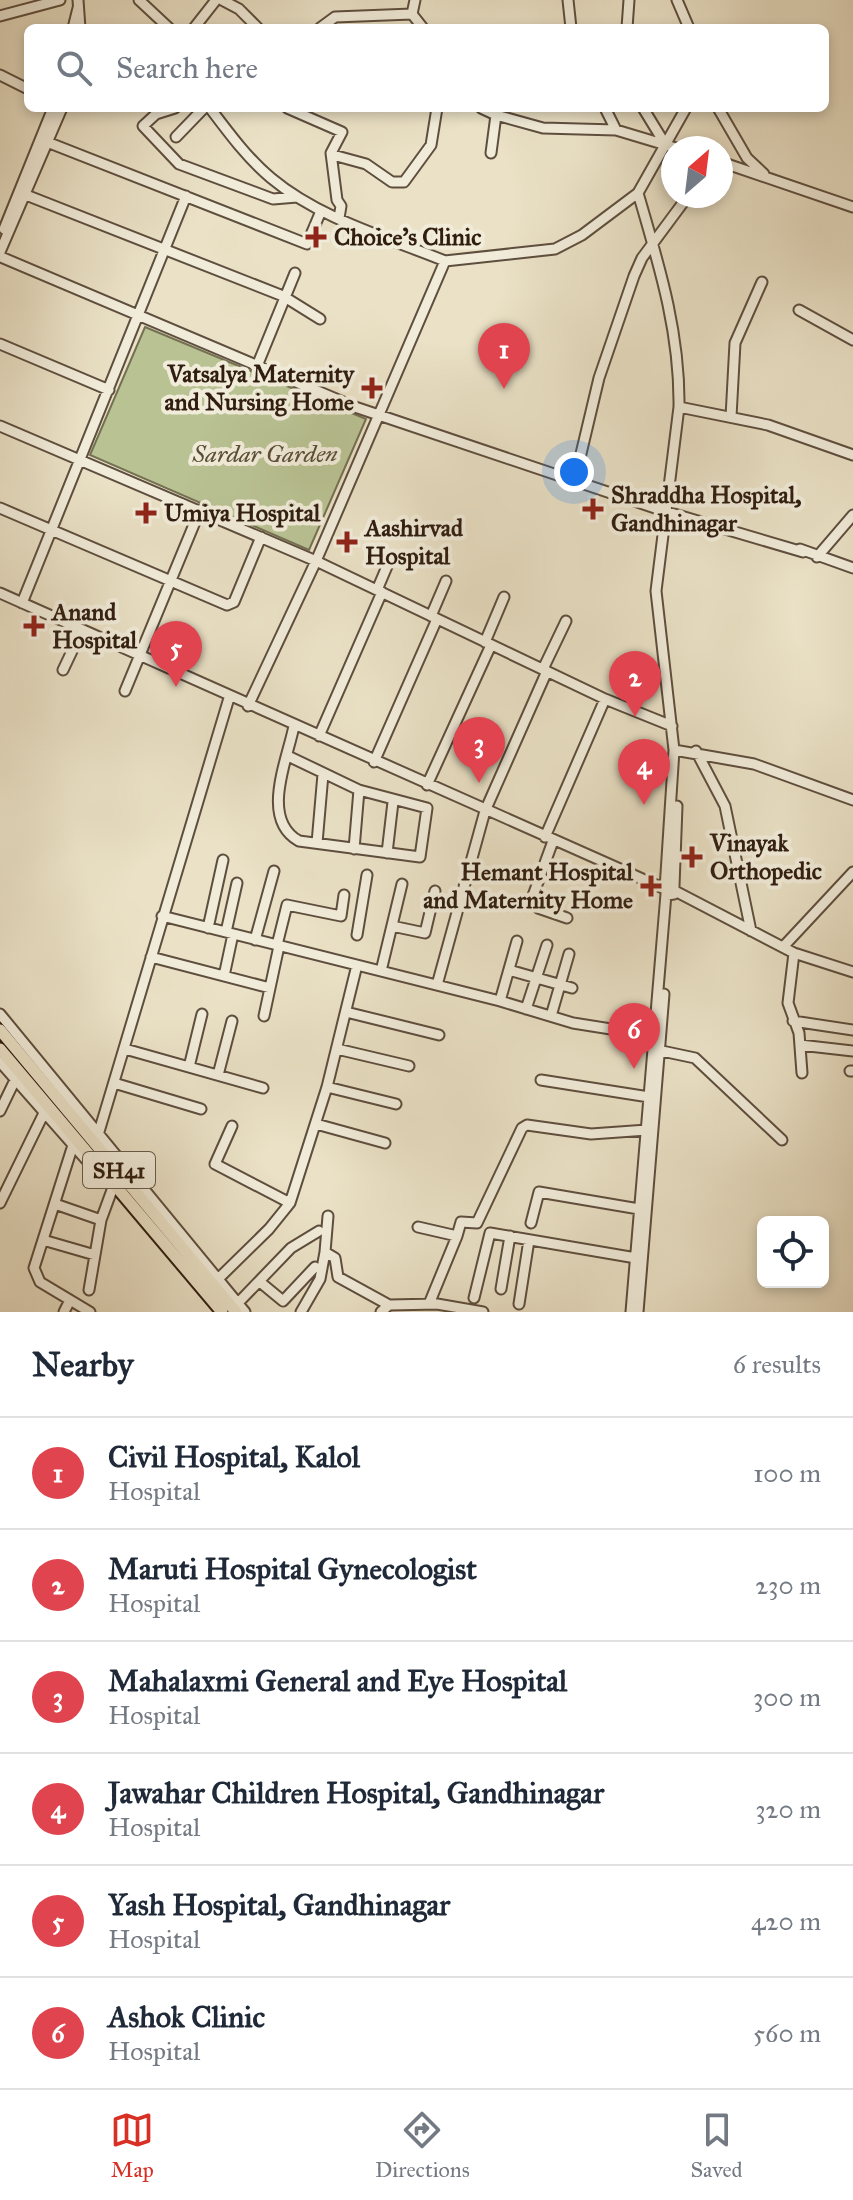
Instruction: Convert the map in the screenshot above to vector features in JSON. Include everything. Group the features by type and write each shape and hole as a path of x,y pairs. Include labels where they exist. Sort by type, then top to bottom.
{"main road":[{"name":"SH41","path":"0,1030 237,1308"},
{"name":"SH41","path":"0,1049 222,1312"}],"street":[{"path":"0,16 60,0"},
{"path":"139,0 165,24"},
{"path":"198,24 219,0 239,9 254,24"},
{"path":"412,14 415,0"},
{"path":"568,0 571,24"},
{"path":"627,24 629,0"},
{"path":"677,0 687,24"},
{"path":"74,24 78,4"},
{"path":"78,4 80,24"},
{"path":"325,24 335,17 412,14"},
{"path":"412,14 420,24"},
{"path":"0,75 24,87"},
{"path":"0,239 51,112"},
{"path":"60,112 0,255 379,415 853,568"},
{"path":"162,112 143,126 179,164 273,199 297,197"},
{"path":"176,137 203,112"},
{"path":"211,112 259,167 297,197 321,211 445,261 555,249 582,235 638,193 661,151"},
{"path":"296,112 342,132 333,155 337,200 341,206 339,218"},
{"path":"333,155 366,164 392,182 404,182 431,145 436,112"},
{"path":"490,112 543,128 616,130 661,143"},
{"path":"607,112 616,130"},
{"path":"645,112 661,137"},
{"path":"670,136 684,112"},
{"path":"720,112 747,158 767,176"},
{"path":"491,153 496,115"},
{"path":"47,142 307,244 321,211"},
{"path":"733,166 853,207"},
{"path":"638,193 676,339 679,407 656,600 677,750"},
{"path":"26,195 283,296 320,319"},
{"path":"22,603 186,196"},
{"path":"575,479 611,340 624,312 634,276 679,208"},
{"path":"248,706 316,561 445,261"},
{"path":"257,366 283,296 295,273"},
{"path":"731,417 736,338 762,282"},
{"path":"799,310 853,340"},
{"path":"0,344 109,390"},
{"path":"679,407 768,425 853,455"},
{"path":"0,426 316,561 605,699 672,726"},
{"path":"638,1312 662,1051 677,750 662,592 665,507"},
{"path":"0,508 231,605 261,537"},
{"path":"125,691 200,510"},
{"path":"817,557 853,515"},
{"path":"319,736 391,557"},
{"path":"374,762 434,618 446,581"},
{"path":"0,593 229,698 670,890 794,953 853,972"},
{"path":"427,785 488,643 504,597"},
{"path":"437,985 485,811 566,621"},
{"path":"63,670 82,630"},
{"path":"98,1135 229,698"},
{"path":"567,918 538,908 531,901 549,839 605,699"},
{"path":"288,756 359,790 393,802 427,808 420,857 299,841 286,834 279,821 277,802 294,726"},
{"path":"677,750 696,751 754,764 853,800"},
{"path":"696,751 725,806 751,931"},
{"path":"317,843 323,774"},
{"path":"354,849 359,790"},
{"path":"387,853 393,802"},
{"path":"208,928 223,860"},
{"path":"255,940 274,871"},
{"path":"783,947 853,872"},
{"path":"357,935 367,875"},
{"path":"224,976 237,883"},
{"path":"381,971 402,884"},
{"path":"631,1312 670,890"},
{"path":"392,926 425,933 435,891"},
{"path":"341,916 344,895"},
{"path":"264,1016 287,905 360,918"},
{"path":"162,916 551,1016 655,1036"},
{"path":"500,1001 517,941"},
{"path":"526,1009 547,945"},
{"path":"794,953 788,1003 800,1045 802,1073"},
{"path":"551,1016 569,954"},
{"path":"151,957 270,988"},
{"path":"218,1279 269,1229 290,1203 327,1087 357,965"},
{"path":"509,970 572,988"},
{"path":"346,1012 439,1035"},
{"path":"0,1014 218,1279 237,1308 245,1312"},
{"path":"189,1067 202,1014"},
{"path":"218,1075 232,1021"},
{"path":"793,1021 853,1030"},
{"path":"800,1045 853,1051"},
{"path":"125,1049 263,1088"},
{"path":"337,1049 409,1066"},
{"path":"662,1051 695,1058 782,1140"},
{"path":"0,1062 216,1312"},
{"path":"0,1111 15,1080"},
{"path":"541,1080 649,1097"},
{"path":"114,1083 201,1109"},
{"path":"327,1087 396,1104"},
{"path":"0,1203 44,1113"},
{"path":"316,1124 385,1143"},
{"path":"429,1304 461,1222 479,1221 522,1128 527,1125 591,1134 647,1130"},
{"path":"232,1126 215,1164 290,1203"},
{"path":"73,1145 34,1275 90,1312"},
{"path":"89,1290 101,1220 112,1190"},
{"path":"531,1223 539,1192 639,1209"},
{"path":"55,1204 101,1220"},
{"path":"301,1312 320,1279 328,1216"},
{"path":"418,1227 457,1236"},
{"path":"237,1308 291,1248 319,1231"},
{"path":"474,1298 488,1234 636,1258"},
{"path":"501,1289 510,1236"},
{"path":"43,1240 95,1255"},
{"path":"519,1304 529,1240"},
{"path":"325,1252 335,1258 339,1280 385,1308 429,1304 483,1312"},
{"path":"260,1282 283,1301 315,1267"},
{"path":"64,1312 70,1300"}],"green space":[{"name":"Sardar Garden","path":"145,327 366,419 309,550 90,455"}],"place":[{"name":"Choice's Clinic","path":"316,237"},
{"name":"Vatsalya Maternity and Nursing Home","path":"372,388"},
{"name":"Civil Hospital, Kalol","path":"504,389"},
{"name":"Shraddha Hospital, Gandhinagar","path":"593,509"},
{"name":"Umiya Hospital","path":"146,513"},
{"name":"Aashirvad Hospital","path":"347,542"},
{"name":"Anand Hospital","path":"34,626"},
{"name":"Yash Hospital, Gandhinagar","path":"176,687"},
{"name":"Maruti Hospital Gynecologist","path":"635,717"},
{"name":"Mahalaxmi General and Eye Hospital","path":"479,783"},
{"name":"Jawahar Children Hospital, Gandhinagar","path":"644,805"},
{"name":"Vinayak Orthopedic","path":"692,857"},
{"name":"Hemant Hospital and Maternity Home","path":"651,886"},
{"name":"Ashok Clinic","path":"634,1069"}]}
